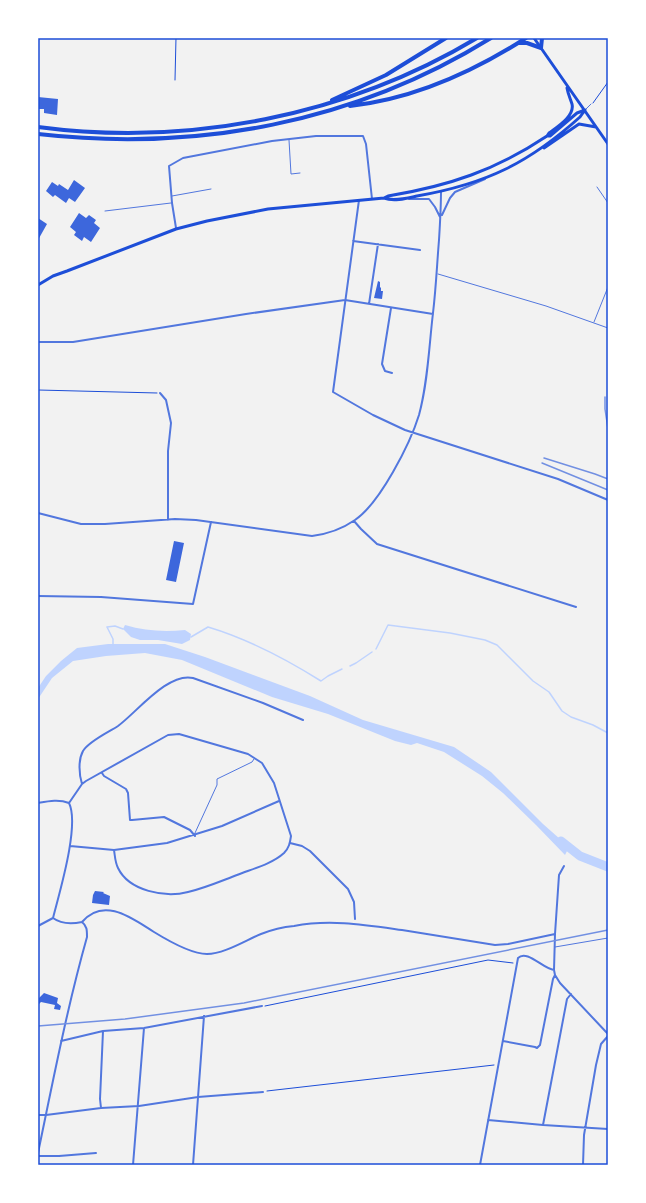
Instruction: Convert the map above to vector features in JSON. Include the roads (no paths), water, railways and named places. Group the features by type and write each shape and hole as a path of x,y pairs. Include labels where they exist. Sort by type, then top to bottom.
{"highway":[{"path":"315,107 386,75 446,38"},
{"path":"38,127 99,132 136,133 182,131 236,124 315,107 359,93 430,64 477,38"},
{"path":"38,134 116,140 189,138 224,134 289,122 340,108 385,91 442,66 492,38"},
{"path":"340,108 369,104 426,88 468,71 526,38"},
{"path":"517,44 527,43 541,48 542,38"}],"main road":[{"path":"534,38 608,144"},
{"path":"547,136 566,119 571,112 572,104 568,96 567,87"},
{"path":"38,285 67,270 176,229 268,209 384,198 440,186 507,161 547,136 550,136 577,113 585,110"},
{"path":"542,149 580,117 585,110"},
{"path":"384,198 388,200 407,198 441,191 487,178 509,169 547,147 571,128 579,124 596,127"},
{"path":"440,186 441,191"}],"street":[{"path":"176,229 169,166 183,158 272,141 316,136 363,136 366,144 372,199"},
{"path":"440,218 450,198 455,192 487,178"},
{"path":"38,513 88,525 168,520 211,522 312,536 336,530 354,521 372,504 384,487 396,466 419,415 425,382 438,274 441,191"},
{"path":"407,198 429,199 435,206 440,218"},
{"path":"359,200 333,392 373,416 412,432 558,479 608,500"},
{"path":"353,241 420,250"},
{"path":"369,304 378,244"},
{"path":"38,342 73,342 345,300 433,314"},
{"path":"391,308 382,364 385,371 392,373"},
{"path":"160,393 166,400 171,423 168,451 168,520"},
{"path":"354,521 377,544 576,607"},
{"path":"38,596 101,597 193,604 211,522"},
{"path":"82,784 80,761 85,749 118,726 153,694 177,679 183,677 187,676 263,703 303,720"},
{"path":"69,803 82,784 174,733 248,754 262,763 274,782 291,836 290,843 285,852 261,866 187,893 172,895 146,890 126,879 117,867 114,850"},
{"path":"102,773 104,776 126,789 128,793 130,820 164,817 190,830 195,836"},
{"path":"38,803 57,800 69,803"},
{"path":"70,846 114,850 167,843 195,836 233,822 279,801"},
{"path":"38,926 53,918 70,846 72,811 69,803"},
{"path":"290,843 302,846 310,851 348,889 354,902 355,919"},
{"path":"564,866 559,875 555,934 555,975 608,1035 601,1044 596,1065 585,1127 583,1165"},
{"path":"53,918 57,921 68,923 82,922 92,912 102,910 120,912 183,946 208,954 267,932 312,923 355,923 495,945 508,944 544,935 555,934"},
{"path":"82,922 86,925 86,937 62,1033 38,1154 59,1156 96,1153"},
{"path":"480,1165 518,958 524,955 536,960 549,969 554,970"},
{"path":"503,1041 535,1047 540,1045 550,992 555,975"},
{"path":"543,1125 567,999 571,994"},
{"path":"61,1041 103,1031 144,1028 262,1006"},
{"path":"193,1165 204,1016"},
{"path":"133,1165 139,1106 144,1028"},
{"path":"101,1108 100,1099 103,1031"},
{"path":"38,1115 101,1108 139,1106 198,1098 263,1092"},
{"path":"488,1120 608,1129"}],"lane":[{"path":"585,110 592,104"},
{"path":"289,139 291,174 300,173"},
{"path":"597,187 608,204"},
{"path":"172,196 211,189"},
{"path":"105,212 172,203"},
{"path":"438,274 546,306 608,328"},
{"path":"594,323 608,287"},
{"path":"195,836 197,828 217,785 217,779 252,762 255,758"},
{"path":"555,947 608,938"}],"water":[{"path":"125,625 140,629 170,631 185,630 191,634 190,640 182,644 158,640 140,640 131,637 123,629"},
{"path":"108,644 165,644 205,657 310,696 363,720 454,747 491,772 543,824 569,847 565,855 503,793 482,776 444,752 417,743 411,745 395,741 328,714 272,697 182,660 145,653 106,656 73,661 52,678 38,699 38,688 46,676 77,648"}],"waterway":[{"path":"376,649 388,625 450,633 485,640 497,645 533,681 549,692 562,711 571,717 593,725 608,733"},
{"path":"113,645 113,639 107,627 115,626 123,629"},
{"path":"191,637 208,627 238,637 266,650 321,681 342,669"},
{"path":"350,666 372,652"},
{"path":"561,841 580,856 608,867"}],"railway":[{"path":"605,397 608,429"},
{"path":"544,458 608,479"},
{"path":"542,463 608,490"},
{"path":"38,1026 125,1019 244,1003 608,930"}]}
